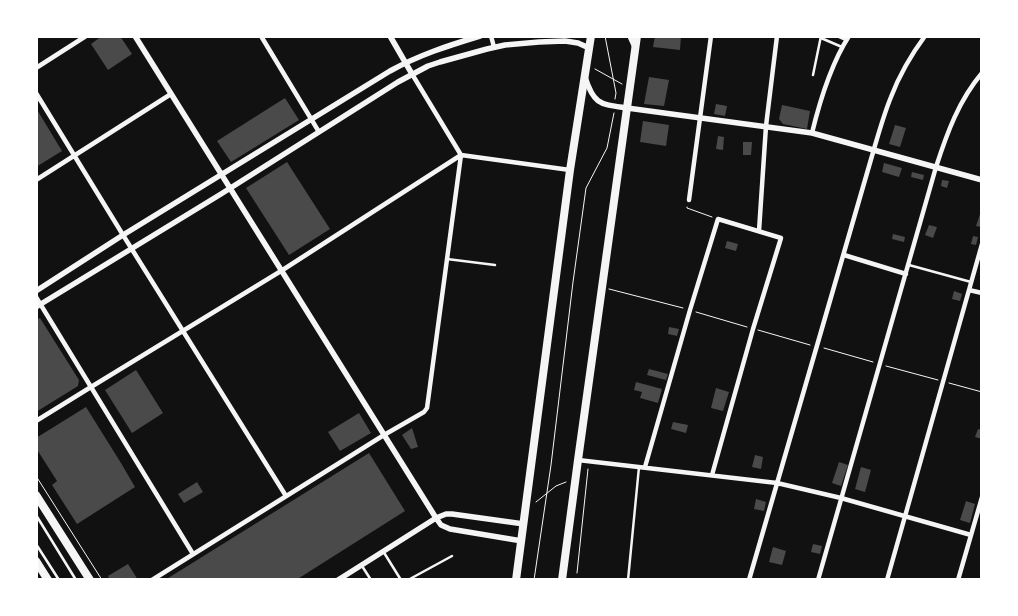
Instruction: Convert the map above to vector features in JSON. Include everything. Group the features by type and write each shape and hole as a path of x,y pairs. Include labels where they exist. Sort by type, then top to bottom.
{"main road":[{"path":"517,578 570,170 590,36"},
{"path":"562,580 636,36"},
{"path":"36,495 90,580"},
{"path":"36,562 48,580"}],"street":[{"path":"36,68 86,36"},
{"path":"135,36 441,525 450,530 522,541"},
{"path":"268,36 262,38 319,132"},
{"path":"152,580 424,412 427,408 461,155 390,36"},
{"path":"36,291 123,235 405,62 480,36"},
{"path":"491,36 494,47"},
{"path":"630,36 635,47"},
{"path":"689,200 711,36"},
{"path":"759,231 766,126 777,36"},
{"path":"749,580 886,110 896,84 925,36"},
{"path":"812,133 825,88 848,38"},
{"path":"38,306 230,189 412,74 440,62 494,47 529,42 565,41 578,43 589,48"},
{"path":"818,580 946,135 972,85 982,73"},
{"path":"585,75 590,92 597,100 608,105 812,133 982,180"},
{"path":"36,93 286,496"},
{"path":"36,180 171,94"},
{"path":"36,422 281,271 461,155 570,170"},
{"path":"645,467 718,219 781,238 712,475"},
{"path":"887,580 982,244"},
{"path":"844,255 906,274"},
{"path":"969,290 982,293"},
{"path":"36,297 38,306 91,387 193,554"},
{"path":"578,460 777,483 841,498 971,535"},
{"path":"958,580 982,497"},
{"path":"338,580 436,518 446,514 524,524"}],"lane":[{"path":"837,36 848,38"},
{"path":"812,74 821,37 842,48"},
{"path":"447,259 495,265"},
{"path":"908,265 971,282"},
{"path":"628,580 639,466"},
{"path":"36,515 76,580"},
{"path":"36,544 59,580"},
{"path":"383,551 401,580"},
{"path":"408,580 452,556"},
{"path":"361,565 371,580"},
{"path":"509,580 517,578"}],"path":[{"path":"605,36 616,93"},
{"path":"586,64 630,88"},
{"path":"534,580 586,188 607,148 613,114"},
{"path":"689,200 686,208 718,219"},
{"path":"602,287 982,392"},
{"path":"577,573 589,461"},
{"path":"36,476 102,580"},
{"path":"526,510 556,486 575,478"}],"building":[{"path":"102,36 120,36 132,54 108,70 91,44"},
{"path":"655,36 681,36 680,50 653,47"},
{"path":"649,77 669,80 664,106 644,104"},
{"path":"285,98 299,120 231,162 217,141"},
{"path":"716,104 727,106 725,116 714,114"},
{"path":"782,105 810,111 807,129 783,124 779,119"},
{"path":"36,108 62,151 36,167"},
{"path":"643,121 669,125 666,146 640,142"},
{"path":"895,125 906,128 900,147 889,144"},
{"path":"718,136 724,137 723,150 716,149"},
{"path":"743,142 752,142 751,155 743,155"},
{"path":"287,162 330,229 289,255 246,188"},
{"path":"884,163 902,168 899,177 882,172"},
{"path":"912,172 924,175 923,180 911,177"},
{"path":"942,180 949,181 947,188 941,186"},
{"path":"980,214 982,214 981,227 976,226"},
{"path":"929,225 937,227 933,238 925,235"},
{"path":"893,234 905,237 904,242 892,239"},
{"path":"973,236 978,237 976,245 971,244"},
{"path":"727,241 738,244 736,251 725,248"},
{"path":"954,291 962,294 960,301 952,299"},
{"path":"40,318 79,380 78,386 36,412 36,320"},
{"path":"669,327 679,329 677,336 668,334"},
{"path":"649,369 668,374 666,380 647,375"},
{"path":"136,370 163,413 132,433 105,390"},
{"path":"636,382 662,389 658,403 640,398 642,392 634,390"},
{"path":"716,388 729,392 723,411 711,408"},
{"path":"86,407 135,487 77,524 52,485 57,481 36,448 36,438"},
{"path":"359,413 371,433 340,451 328,432"},
{"path":"673,422 688,425 686,433 671,429"},
{"path":"412,428 418,447 411,449 402,435"},
{"path":"978,429 982,430 982,439 975,437"},
{"path":"369,453 405,511 296,580 165,580"},
{"path":"755,455 763,457 761,469 752,467"},
{"path":"839,462 848,465 841,486 832,483"},
{"path":"861,467 871,470 865,492 855,489"},
{"path":"197,482 203,492 184,503 178,494"},
{"path":"756,499 766,502 764,511 754,509"},
{"path":"966,501 975,504 970,523 960,520"},
{"path":"813,544 822,546 820,554 811,552"},
{"path":"773,547 786,551 782,565 769,562"},
{"path":"128,564 138,580 110,580 108,576"}]}
